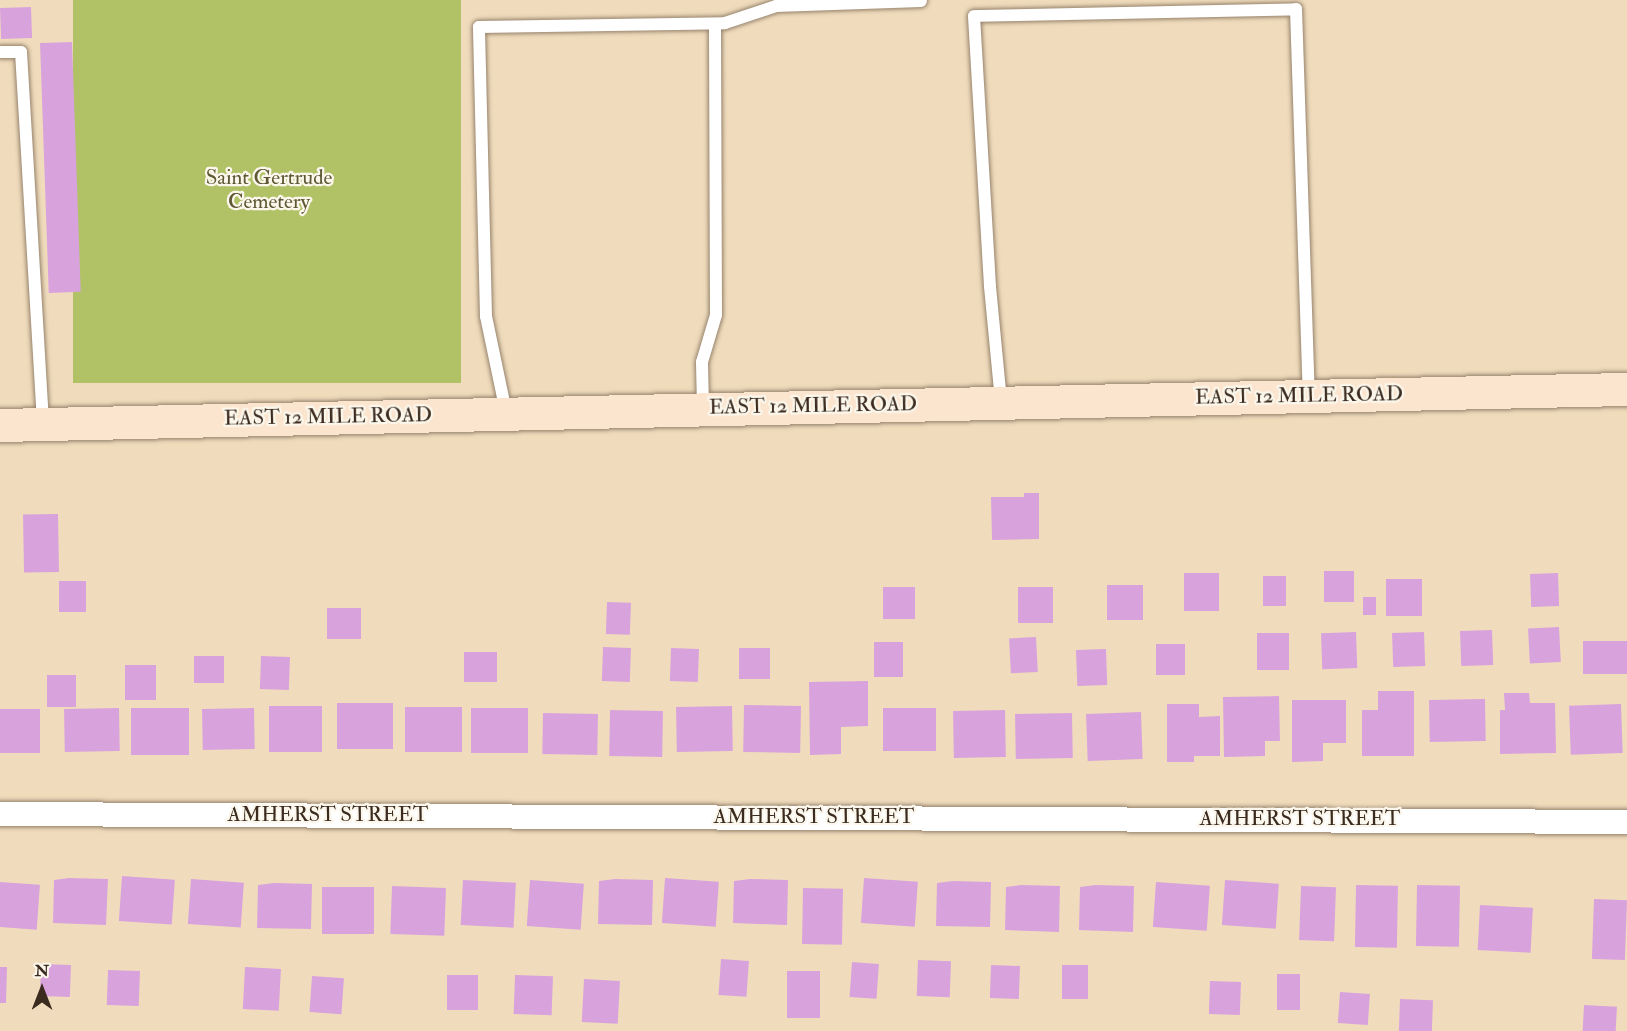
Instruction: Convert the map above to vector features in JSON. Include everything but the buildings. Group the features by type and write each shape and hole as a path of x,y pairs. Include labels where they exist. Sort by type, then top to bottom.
{"main road":[{"name":"EAST 12 MILE ROAD","path":"0,425 1627,389"}],"street":[{"name":"AMHERST STREET","path":"0,814 1627,822"}],"lane":[{"path":"507,413 486,316 479,27 715,24 776,6 921,1"},
{"path":"1001,402 990,286 974,16 1296,9 1309,396"},
{"path":"703,409 702,362 716,315 715,24"},
{"path":"0,52 21,52 43,424"}],"green space":[{"name":"Saint Gertrude Cemetery","path":"73,0 461,0 461,383 73,383"}]}
